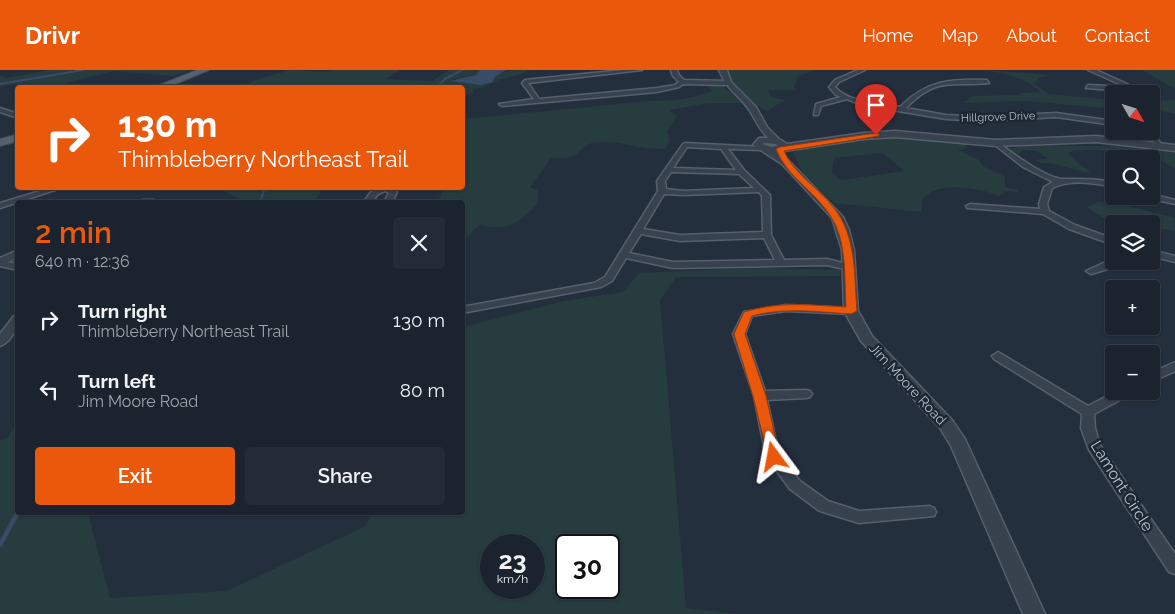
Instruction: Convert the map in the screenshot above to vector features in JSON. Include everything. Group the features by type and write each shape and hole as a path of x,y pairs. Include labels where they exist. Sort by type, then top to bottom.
{"main road":[{"path":"164,85 205,70"},
{"path":"0,143 15,137"}],"street":[{"path":"554,70 559,77"},
{"path":"537,100 525,83 527,81 639,70"},
{"path":"674,70 676,76 682,82"},
{"name":"Jim Moore Road","path":"723,70 727,83 753,109 763,128 837,218 843,230 848,250 851,311 866,338 933,409 959,444 1034,614"},
{"path":"846,98 838,94 832,87 837,81 862,70"},
{"path":"1088,87 1136,89 1091,70"},
{"path":"902,109 912,98 936,84 963,81 987,82"},
{"path":"502,104 657,90 676,86 682,82 727,83"},
{"path":"816,114 818,105 846,98"},
{"name":"Hillgrove Drive","path":"846,98 862,103 967,119 1044,115 1105,122"},
{"path":"0,110 15,115"},
{"path":"762,145 763,128"},
{"path":"465,309 597,286 609,279 662,191 661,181 685,146 762,145 780,148 870,135 895,134 996,143 1096,139 1175,148"},
{"path":"1156,140 1159,146"},
{"path":"996,143 1017,161 1058,181 1087,181 1105,184"},
{"name":"Jim Moore Road","path":"762,145 780,148"},
{"path":"723,146 741,172 766,196 767,235 781,262"},
{"path":"668,170 741,172"},
{"path":"1045,212 1043,204 1048,187 1058,181"},
{"path":"19,200 52,190"},
{"path":"369,200 378,190"},
{"path":"389,200 393,192 390,190"},
{"path":"662,191 684,193 760,190"},
{"path":"1160,198 1175,202"},
{"path":"0,206 15,201"},
{"path":"970,206 1045,212 1072,227 1105,239"},
{"path":"638,231 680,238 767,235"},
{"path":"0,262 15,254"},
{"path":"623,255 673,265 827,262 848,266"},
{"path":"1160,255 1175,259"},
{"path":"0,262 15,266"},
{"path":"1091,271 1105,267"},
{"path":"851,311 792,307 768,308 748,314 739,334 760,396 774,457 795,486 823,506 859,516 929,512"},
{"path":"0,342 15,322"},
{"path":"998,356 1088,412 1110,400"},
{"path":"1160,374 1175,366"},
{"path":"760,396 806,394"},
{"name":"Lamont Circle","path":"1088,412 1088,428 1094,446 1175,567"}],"green space":[{"path":"50,70 190,70 173,76 114,71 69,82 66,85 15,84 0,86 0,76 6,78"},
{"path":"291,70 318,72 334,70 400,70 385,79 432,81 449,70 480,70 476,75 450,80 456,82 492,82 503,73 529,70 473,89 473,93 465,95 465,85 245,85 258,79"},
{"path":"729,70 814,70 797,77 794,87 796,90 768,90 771,97 785,100 767,111 737,88 730,76"},
{"path":"982,70 1050,75 1039,78 1034,84 1049,94 1105,99 1105,108 1028,101 964,103 973,96 1021,95 1019,93 1040,92 1027,82 1005,74"},
{"path":"1142,70 1175,70 1175,89"},
{"path":"703,84 722,85 742,103 709,103 669,110 677,116 667,132 670,141 665,149 598,142 585,146 571,157 551,158 530,187 538,191 537,205 511,225 499,227 479,225 465,239 465,200 437,200 441,196 442,190 465,190 465,119 673,100 689,98 713,91"},
{"path":"1175,100 1175,114 1160,110 1160,101"},
{"path":"902,136 967,144 964,149 958,150 979,160 987,168 1005,177 1005,187 1017,190 1019,193 1008,191 999,196 965,188 938,189 922,200 921,212 834,203 804,175 793,153 798,150","holes":["882,153 905,171 841,180 832,173 834,158"]},
{"path":"1115,146 1149,150 1086,150 1068,153 1079,164 1090,171 1088,173 1050,163 1041,163 1035,160 1048,159 1037,151 1023,150 1018,155 1009,152 1009,149 1019,147"},
{"path":"1160,151 1175,153 1175,168 1160,160"},
{"path":"220,190 322,190 315,200 240,199"},
{"path":"1097,202 1105,203 1105,205 1126,206 1174,217 1175,231 1160,228 1160,215 1105,215 1105,218 1087,207"},
{"path":"758,268 840,270 840,276 676,277 660,300 686,608 737,614 0,614 0,440 7,439 15,425 15,515 89,515 110,598 227,591 366,526 370,515 465,515 465,326 564,301 623,292 639,273"}],"water":[{"path":"480,70 506,70 495,77 492,82 481,85 450,81 476,75"}],"waterway":[{"path":"0,84 83,70"},
{"path":"439,85 445,79 462,70"},
{"path":"261,200 264,190"},
{"path":"0,545 16,515"}],"route":[{"path":"774,457 760,396 739,334 748,314 768,308 792,307 851,311 848,250 843,230 831,209 785,162 786,160 780,149 876,135"}]}
